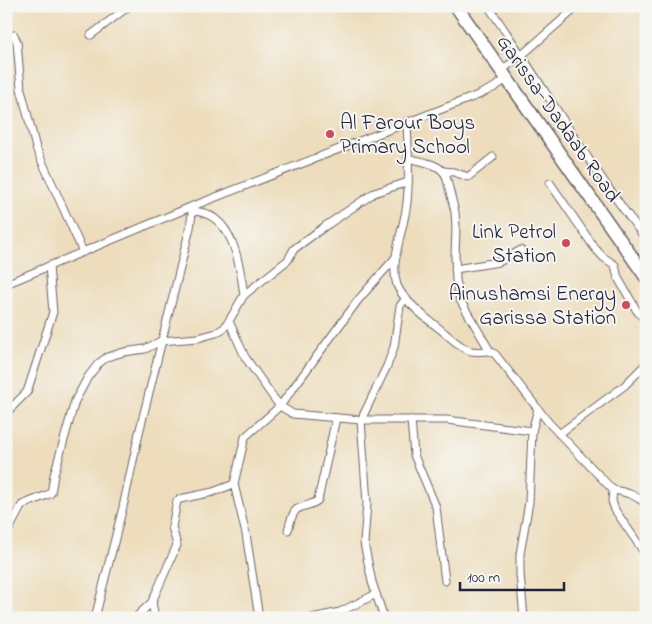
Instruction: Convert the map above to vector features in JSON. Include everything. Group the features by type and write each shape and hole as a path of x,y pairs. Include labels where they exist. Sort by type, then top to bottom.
{"highway":[{"name":"Garissa-Dadaab Road","path":"456,6 646,277"}],"street":[{"path":"91,35 129,6"},
{"path":"488,6 618,202 646,239"},
{"path":"6,284 493,88 522,55 578,6"},
{"path":"14,35 17,42 21,89 36,148 83,252"},
{"path":"406,122 408,158 407,203 396,258 395,274 398,287 406,298 431,322 468,350 490,351"},
{"path":"408,158 438,167 443,171 454,172 468,177 493,157"},
{"path":"443,171 455,212 456,280 460,300 490,351 495,354 559,434 613,490 639,498 646,504"},
{"path":"6,535 22,505 51,493 54,475 75,402 88,377 107,356 145,349 161,341 198,338 216,333 224,328 244,295 288,260 294,249 354,205 374,193 408,182"},
{"path":"550,183 594,247 603,257 615,265 618,278 637,311 646,321"},
{"path":"193,208 207,213 228,232 236,251 244,295"},
{"path":"95,618 190,228 193,208"},
{"path":"456,269 499,262 521,250"},
{"path":"259,618 246,534 234,484 245,437 280,406 359,299 396,258"},
{"path":"6,412 27,392 53,312 49,266"},
{"path":"384,618 376,594 364,543 367,503 361,420 382,379 394,347 400,306 406,298"},
{"path":"229,321 245,357 280,406 298,416 361,420 447,420 532,431"},
{"path":"559,434 624,386 646,364"},
{"path":"524,618 520,554 529,502 532,431 538,409"},
{"path":"288,530 294,512 297,509 316,503 318,500 336,418"},
{"path":"411,420 414,455 436,507 445,581"},
{"path":"134,618 152,602 177,546 172,527 178,500 213,492 234,484"},
{"path":"613,490 612,501 615,510 646,555"},
{"path":"312,618 340,612 376,594"},
{"path":"152,602 155,618"}],"place":[{"name":"Al Farour Boys Primary School","path":"330,134"},
{"name":"Link Petrol Station","path":"566,243"},
{"name":"Ainushamsi Energy Garissa Station","path":"626,305"}]}
